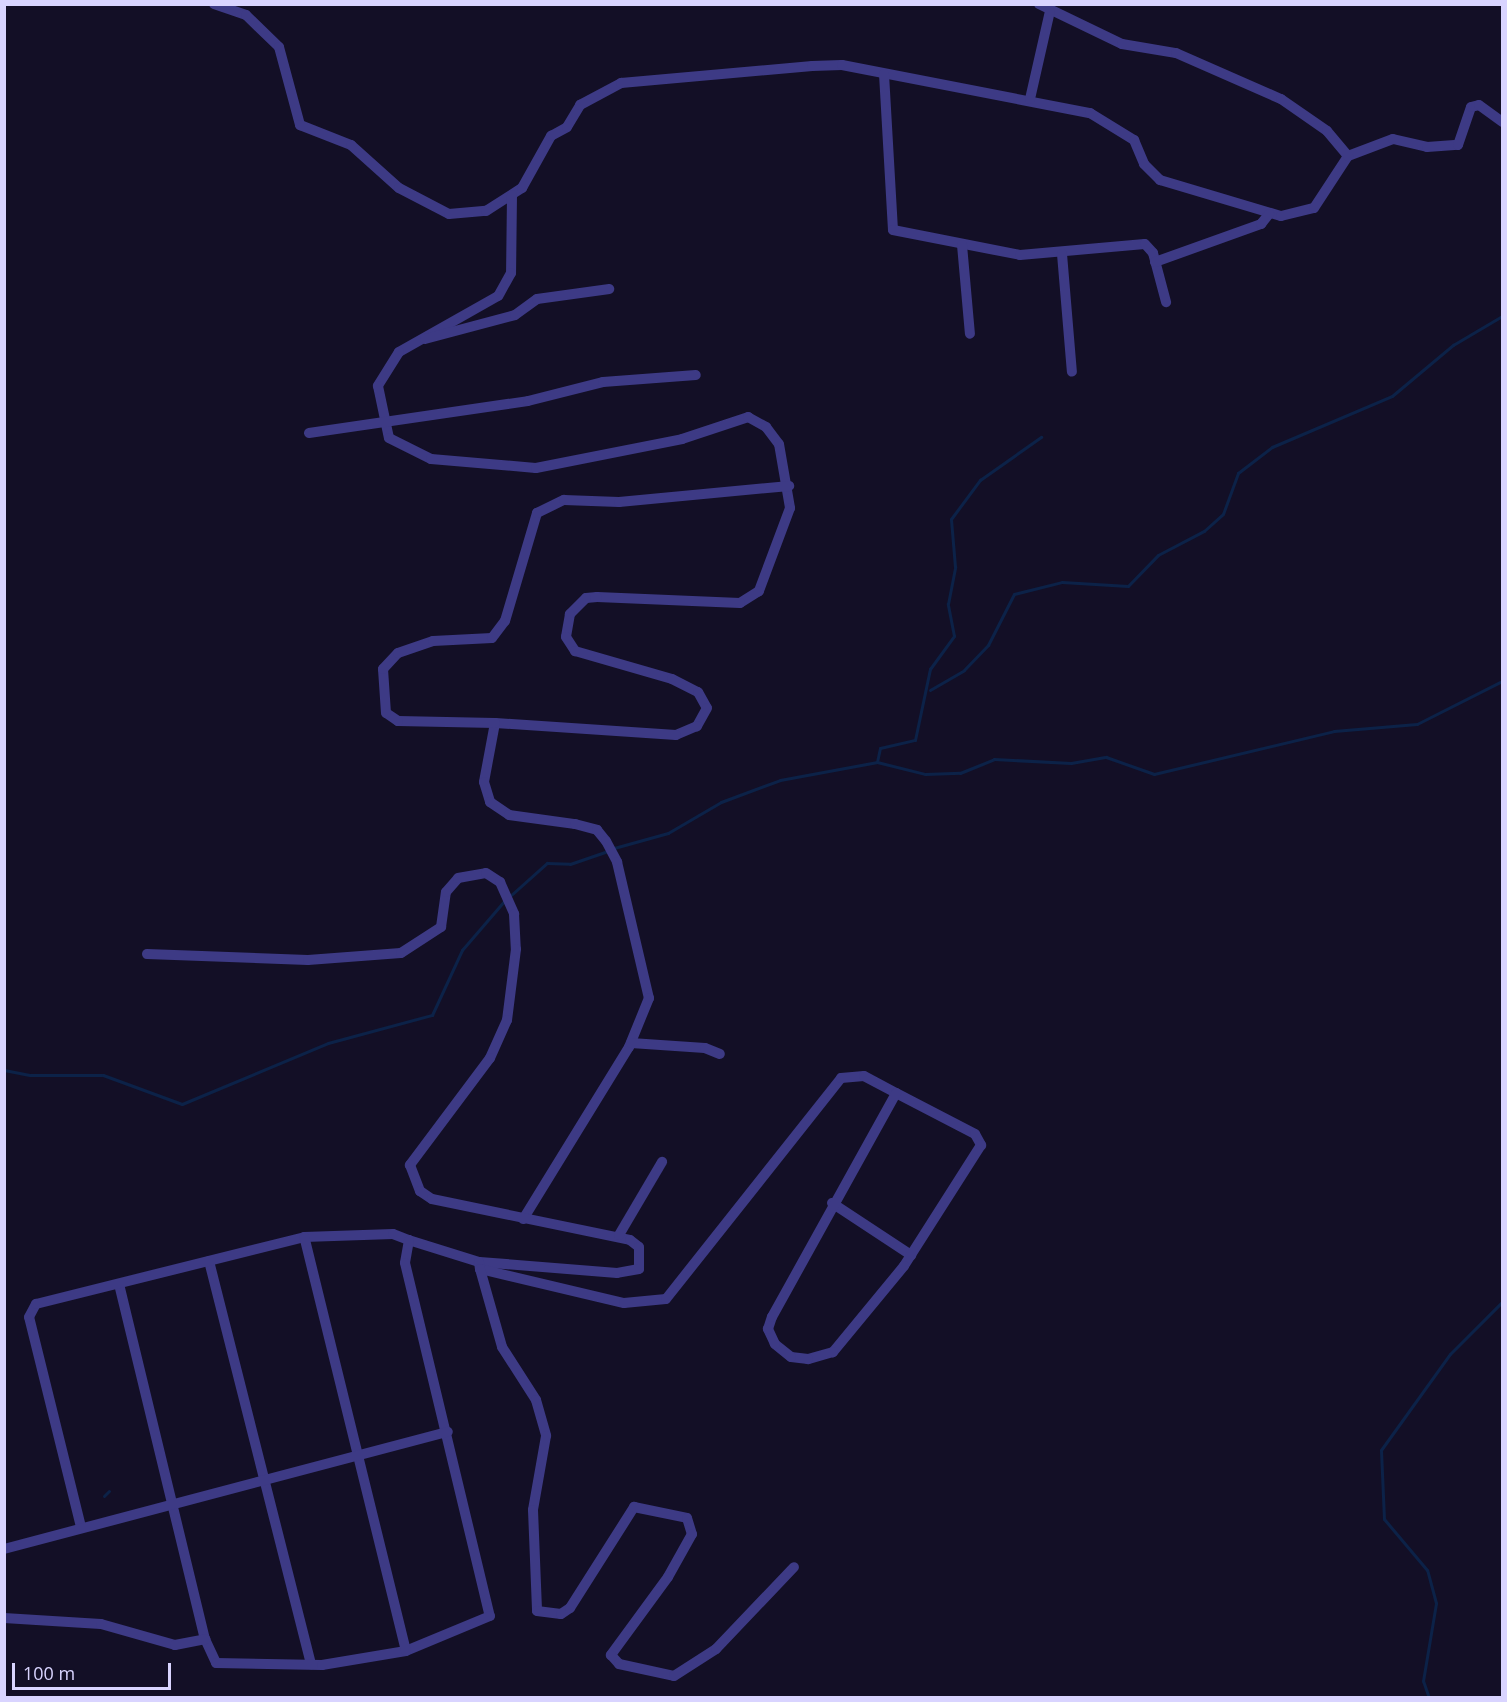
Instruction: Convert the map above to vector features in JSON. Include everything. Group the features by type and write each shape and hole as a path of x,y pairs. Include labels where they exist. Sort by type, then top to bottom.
{"street":[{"path":"214,4 246,15 279,47 286,59 295,119 304,129 351,144 399,188 448,213 486,211 522,188 551,136 567,127 580,105 621,83 812,66 884,74 1030,99 1090,113 1134,140 1144,164 1160,180 1181,189 1215,192 1269,213 1314,207 1348,156 1393,139 1427,147 1458,145 1471,107 1479,105 1503,122"},
{"path":"1039,4 1122,44 1185,57 1281,99 1327,131 1348,156"},
{"path":"1030,99 1050,11"},
{"path":"884,74 890,224 902,236 1020,255 1062,254 1135,243 1145,244 1155,262 1166,303"},
{"path":"512,195 514,250 511,273 498,296 410,343 378,386 382,419 389,438 431,459 536,468 682,439 748,417 766,427 779,444 789,486 790,508 780,545 751,598 719,604 597,597 586,598 570,614 566,637 575,651 672,679 698,692 707,708 697,726 676,735 495,723 398,721 386,713 384,669 398,653 433,641 492,638 505,621 537,513 564,500 620,502 789,486"},
{"path":"1155,262 1261,224 1269,213"},
{"path":"962,245 970,334"},
{"path":"1062,254 1072,372"},
{"path":"410,343 495,322 537,299 609,289"},
{"path":"309,434 382,419 528,401 603,382 696,375"},
{"path":"495,723 484,782 498,809 597,830 606,840 612,852 649,998 631,1043 524,1219"},
{"path":"147,954 308,960 401,953 441,927 447,892 458,878 486,873 508,893 512,905 516,949 507,1020 490,1058 410,1165 420,1191 432,1199 524,1219 620,1235 639,1247 634,1273 479,1266"},
{"path":"631,1043 705,1048 720,1054"},
{"path":"81,1527 29,1317 36,1304 304,1237 393,1234 479,1266 624,1303 666,1299 841,1078 864,1076 975,1134 981,1145 911,1255 832,1352 808,1359 791,1357 772,1336 772,1317 832,1203 896,1093"},
{"path":"620,1235 662,1162"},
{"path":"832,1203 911,1255"},
{"path":"304,1237 406,1651"},
{"path":"118,1284 204,1639 221,1666 311,1664 406,1651 484,1621 492,1608 405,1263 409,1240"},
{"path":"209,1261 311,1664"},
{"path":"479,1266 502,1347 536,1400 546,1436 533,1504 537,1611 561,1614 570,1608 634,1507 687,1518 692,1534 668,1577 611,1655 619,1664 670,1677 716,1649 794,1567"},
{"path":"4,1549 172,1501 448,1432"},
{"path":"4,1618 101,1624 175,1645 204,1639"}],"waterway":[{"path":"930,690 964,670 988,645 1014,594 1062,582 1128,586 1158,555 1204,531 1223,514 1238,473 1272,447 1392,396 1453,345 1502,316"},
{"path":"877,762 880,748 915,740 930,669 954,636 948,604 955,567 951,519 980,480 1041,437"},
{"path":"614,848 668,833 721,802 780,780 877,762 925,774 960,773 994,759 1071,763 1106,757 1154,774 1334,731 1417,724 1502,681"},
{"path":"510,896 547,863 570,864 608,851"},
{"path":"4,1070 30,1075 103,1075 182,1104 328,1043 432,1015 462,950 505,900"},
{"path":"1429,1698 1423,1681 1436,1603 1427,1570 1384,1519 1381,1450 1450,1354 1502,1302"},
{"path":"104,1496 109,1491"}]}
